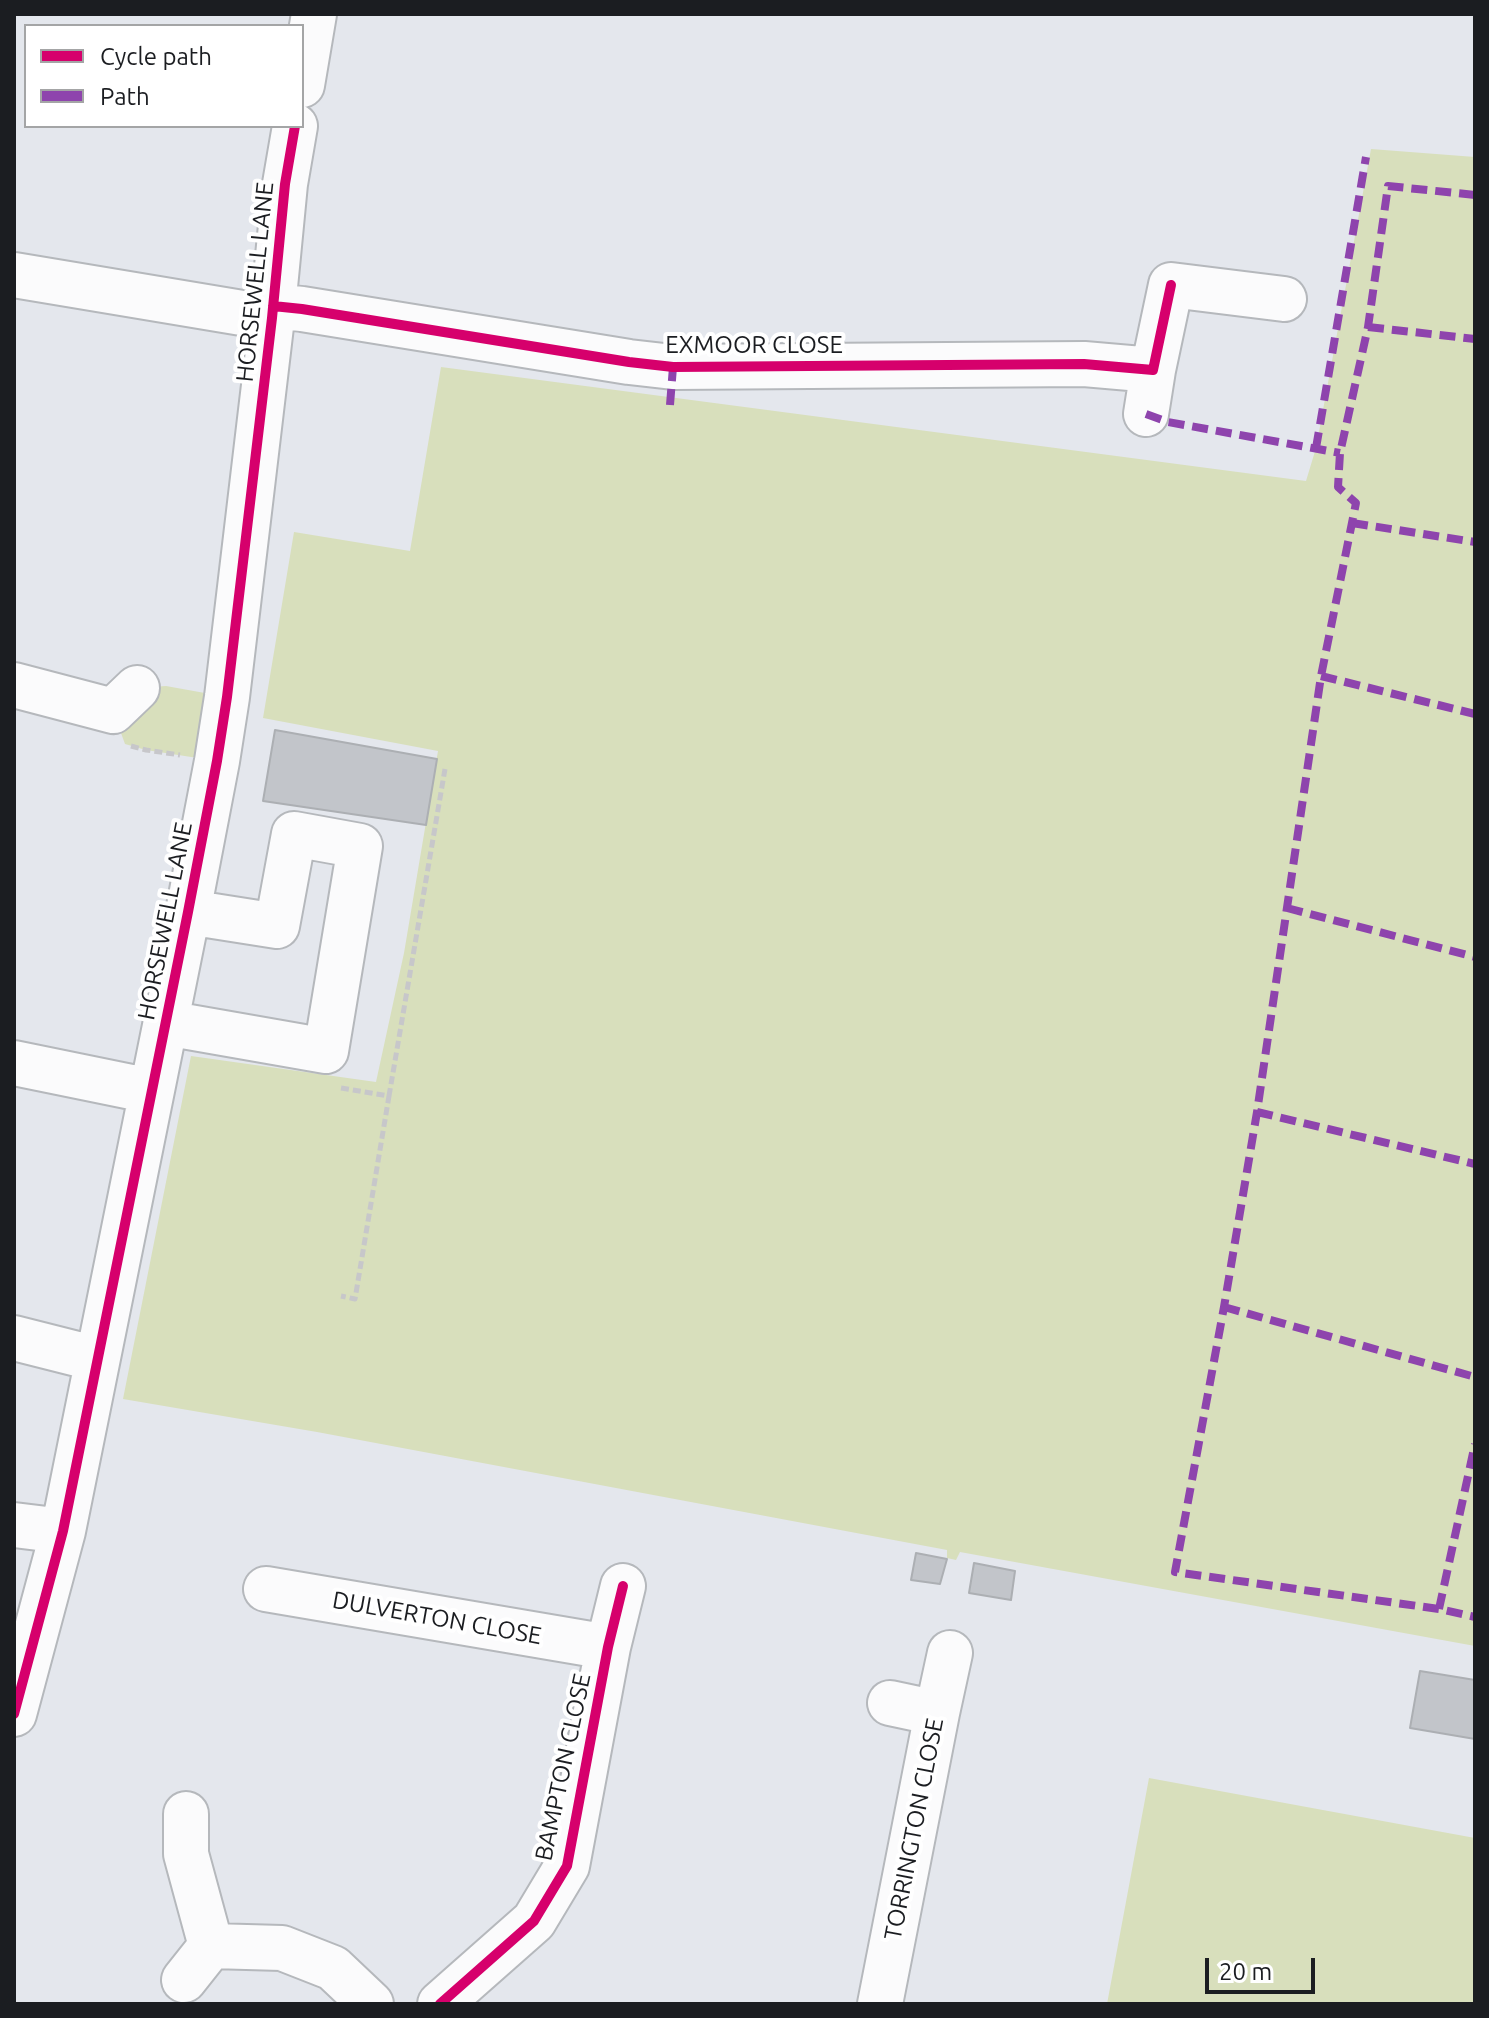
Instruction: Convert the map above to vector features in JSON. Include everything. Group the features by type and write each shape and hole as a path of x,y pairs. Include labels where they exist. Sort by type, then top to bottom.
{"street":[{"path":"304,73 314,14"},
{"name":"HORSEWELL LANE","path":"14,1714 63,1531 217,761 229,681 285,184 295,128"},
{"name":"EXMOOR CLOSE","path":"14,275 272,312 302,309 673,367 1084,364 1153,370"},
{"path":"1146,414 1171,285 1284,299"},
{"path":"14,685 125,714"},
{"path":"166,1023 326,1051 360,846 294,834 277,926 188,912"},
{"path":"14,1063 151,1091"},
{"path":"14,1338 97,1359"},
{"path":"14,1525 63,1531"},
{"name":"BAMPTON CLOSE","path":"440,2004 534,1921 567,1866 608,1647 623,1586"},
{"name":"DULVERTON CLOSE","path":"266,1589 608,1647"},
{"name":"TORRINGTON CLOSE","path":"880,2004 950,1653"},
{"path":"890,1703 937,1713"},
{"path":"186,1814 186,1854 211,1946"},
{"path":"184,1980 211,1946"},
{"path":"211,1946 282,1948 333,1968 371,2004"}],"path":[{"path":"125,714 146,750 217,761"},
{"path":"341,1296 355,1299 445,769"},
{"path":"332,1087 389,1096"}],"green space":[{"path":"1371,149 1475,157 1475,1646 960,1552 956,1560 947,1558 947,1550 317,1432 123,1399 191,1056 376,1082 404,953 438,751 263,718 294,532 410,551 441,367 1306,481 1316,448"},
{"path":"166,686 227,697 217,761 125,744 113,711 137,688"},
{"path":"1149,1778 1475,1838 1475,2004 1107,2004"}],"building":[{"path":"275,730 437,759 426,825 263,801"},
{"path":"916,1553 947,1559 940,1584 911,1580"},
{"path":"974,1563 1015,1571 1011,1600 969,1593"},
{"path":"1420,1671 1475,1680 1475,1739 1410,1728"}],"marked path":[{"path":"1316,448 1366,157"},
{"path":"1475,195 1388,186 1368,327 1340,453 1338,487 1356,503 1321,676 1257,1112 1175,1572 1439,1609 1475,1617"},
{"path":"1368,327 1475,339"},
{"path":"670,405 673,367"},
{"path":"1146,414 1168,422 1340,453"},
{"path":"1352,523 1475,542"},
{"path":"1321,676 1475,714"},
{"path":"1287,908 1475,957"},
{"path":"1257,1112 1475,1164"},
{"path":"1224,1307 1475,1377"},
{"path":"1439,1609 1475,1444"}],"cycle path":[{"path":"14,1714 63,1531 217,761 272,318 285,184 295,128"},
{"path":"273,306 673,367 1084,364 1153,370 1171,285"},
{"path":"440,2004 534,1921 567,1866 608,1647 623,1586"}]}
